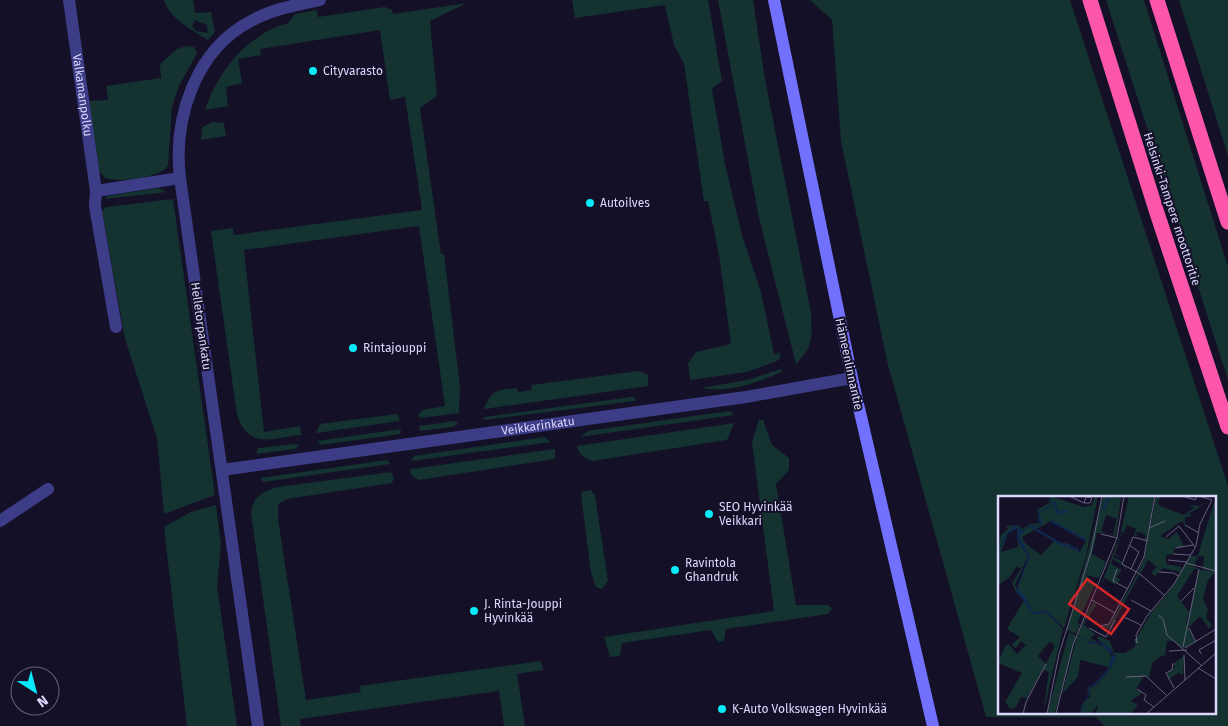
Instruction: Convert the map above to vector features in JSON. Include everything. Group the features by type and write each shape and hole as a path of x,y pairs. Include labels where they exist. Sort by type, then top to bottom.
{"highway":[{"name":"Helsinki-Tampere moottoritie","path":"1090,0 1157,213 1228,427"},
{"path":"1157,0 1228,222"}],"main road":[{"name":"Hämeenlinnantie","path":"774,0 852,378 933,726"}],"street":[{"name":"Valkamanpolku","path":"69,0 96,190 95,206 116,327"},
{"name":"Helletorpankatu","path":"258,726 180,178 179,141 187,100 206,62 233,32 250,21 276,10 320,0"},
{"path":"96,190 180,178"},
{"name":"Veikkarinkatu","path":"222,470 746,397 852,378"},
{"path":"0,521 48,489"}],"green space":[{"path":"164,0 193,0 195,13 211,12 215,32 208,40 182,23 167,7","holes":["195,20 207,25 208,33 196,31 192,26"]},
{"path":"572,0 708,0 722,81 712,89 725,164 742,235 761,292 774,354 780,353 780,358 777,361 747,372 690,380 688,363 696,352 731,344 719,255 708,201 704,201 684,64 674,45 665,5 575,18"},
{"path":"718,0 753,0 765,79 811,313 811,341 806,352 796,364 759,218"},
{"path":"810,0 1070,0 1228,486 1228,726 1105,726 1096,717 986,717 888,365 841,141 832,20"},
{"path":"1106,0 1144,0 1228,267 1228,380"},
{"path":"1179,0 1228,0 1228,156"},
{"path":"467,3 430,21 437,96 420,108 441,254 444,254 460,386 459,413 420,418 418,415 422,410 445,406 419,226 244,250 264,432 300,426 301,435 271,439 255,438 242,426 237,415 211,231 233,228 234,235 422,210 405,97 390,100 380,30 260,49 261,55 238,59 242,83 226,87 228,106 205,110 218,81 236,56 248,45 273,28 288,23 295,14 317,10 318,17 385,7 392,10 393,14"},
{"path":"186,46 194,47 197,53 179,86 172,107 168,166 156,174 129,180 105,178 99,171 89,101 108,100 106,86 161,78 160,64 177,49"},
{"path":"213,122 224,123 226,136 201,140 202,127"},
{"path":"158,188 167,192 105,199 107,196"},
{"path":"173,199 215,495 164,514 157,438 125,339 102,211 106,207"},
{"path":"781,369 783,371 743,386 722,389 701,388 747,380"},
{"path":"639,371 648,375 648,386 484,409 493,394 500,390 517,388 518,392 532,390 531,385"},
{"path":"635,397 635,401 483,420 484,417"},
{"path":"729,411 734,415 580,437 588,431"},
{"path":"397,414 400,421 316,433 320,424"},
{"path":"759,420 763,420 772,445 789,458 789,470 776,484 796,605 828,605 832,609 828,614 726,629 724,641 718,642 711,630 622,643 620,656 610,657 604,637 774,611 752,442"},
{"path":"455,421 458,423 453,427 420,431 419,426"},
{"path":"734,423 727,440 592,461 582,456 577,446"},
{"path":"401,429 400,434 321,445 317,441"},
{"path":"544,437 551,442 411,461 414,456"},
{"path":"299,445 295,449 256,454 258,448"},
{"path":"555,449 555,459 419,480 412,476 410,472 411,469"},
{"path":"387,460 390,464 263,482 260,478"},
{"path":"391,472 394,478 392,483 287,499 278,504 278,519 306,700 361,692 359,686 541,661 543,670 517,674 525,726 504,726 499,691 300,719 301,726 281,726 251,513 254,502 263,493 278,487"},
{"path":"591,490 595,495 608,581 602,589 596,587 591,573 581,495 582,492"},
{"path":"216,505 221,544 217,586 237,726 187,726 164,527 191,512"}],"place":[{"name":"Cityvarasto","path":"313,71"},
{"name":"Autoilves","path":"590,203"},
{"name":"Rintajouppi","path":"353,348"},
{"name":"SEO Hyvinkää Veikkari","path":"709,514"},
{"name":"Ravintola Ghandruk","path":"675,570"},
{"name":"J. Rinta-Jouppi Hyvinkää","path":"474,611"},
{"name":"K-Auto Volkswagen Hyvinkää","path":"722,709"}]}
